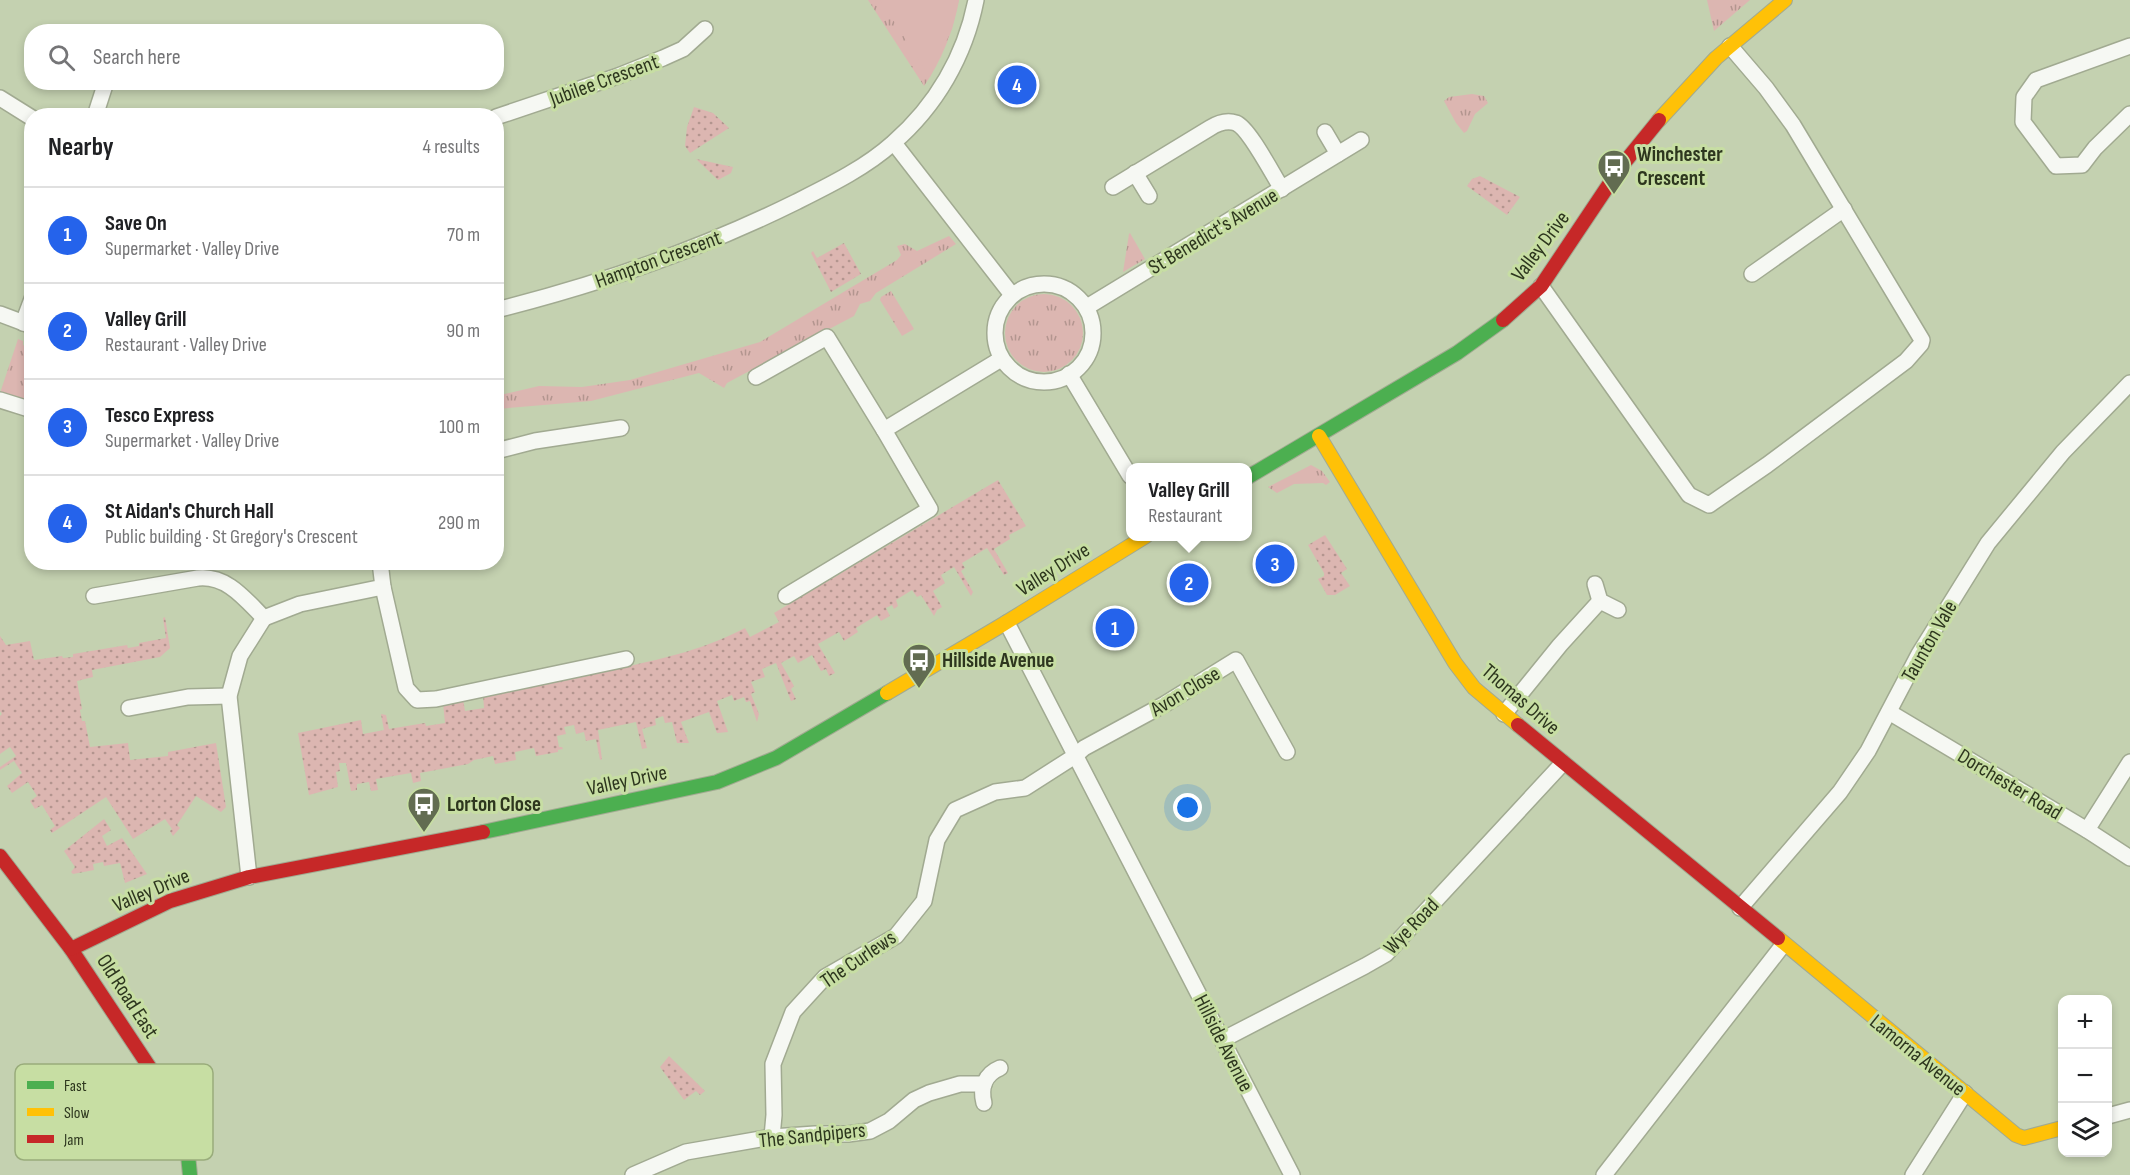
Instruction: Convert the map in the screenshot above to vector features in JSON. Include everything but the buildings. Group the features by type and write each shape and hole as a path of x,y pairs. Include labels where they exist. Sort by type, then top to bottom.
{"street":[{"name":"Hampton Crescent","path":"504,308 641,267 744,228 864,165 894,143 924,112 951,72 965,42 976,0"},
{"name":"Valley Drive","path":"1252,475 1457,353 1504,319 1541,286 1620,168 1651,128 1716,58 1785,0"},
{"name":"Jubilee Crescent","path":"504,114 618,76 663,58 683,49 705,29"},
{"path":"1541,286 1689,495 1709,505 1767,465 1902,364 1921,344 1922,340 1788,117 1757,76 1730,46"},
{"path":"2130,46 2036,80 2024,97 2023,122 2056,166 2082,165 2095,148 2130,114"},
{"path":"97,108 103,90"},
{"path":"0,98 24,113"},
{"path":"1113,187 1209,128 1230,122 1246,130 1282,189"},
{"path":"1324,132 1338,154"},
{"name":"St Benedict's Avenue","path":"1087,307 1361,140"},
{"path":"894,143 1012,295"},
{"path":"1135,173 1149,196"},
{"path":"1752,274 1844,209"},
{"path":"1050,284 1072,292 1087,307 1093,320 1092,347 1084,361 1069,375 1051,381 1030,379 1012,372 1001,359 995,341 994,327 1003,306 1012,295 1032,285 1050,284"},
{"path":"0,314 24,324"},
{"path":"756,377 827,337 930,509 786,596"},
{"path":"884,430 1001,359"},
{"path":"1069,375 1126,468"},
{"name":"Taunton Vale","path":"1740,908 1840,792 1868,751 1919,654 1988,543 2062,452 2130,383"},
{"path":"0,400 24,408"},
{"path":"504,449 535,441 621,428"},
{"name":"Thomas Drive","path":"1319,436 1462,674 1474,688 1740,908"},
{"name":"Valley Drive","path":"71,949 170,901 249,877 717,783 776,758 1139,541"},
{"path":"381,570 406,688 417,700 436,699 626,659"},
{"path":"94,596 198,578 213,578 229,585 264,618"},
{"path":"1595,584 1600,601 1618,610"},
{"path":"249,877 229,696 240,656 264,618 300,604 383,587"},
{"path":"1504,714 1560,645 1600,601"},
{"name":"Hillside Avenue","path":"1007,622 1292,1175"},
{"name":"Avon Close","path":"1076,756 1084,748 1243,656 1287,752"},
{"path":"129,708 188,697 229,696"},
{"name":"Dorchester Road","path":"1889,712 2130,858"},
{"name":"The Curlews","path":"772,1137 773,1064 794,1012 825,976 896,936 917,910 924,901 937,840 955,810 995,792 1025,788 1076,756"},
{"path":"2087,830 2130,762"},
{"name":"Wye Road","path":"1222,1040 1386,954 1563,763"},
{"name":"Old Road East","path":"1,859 71,949 147,1064"},
{"name":"Lamorna Avenue","path":"1740,908 2021,1138 2058,1129"},
{"path":"1604,1175 1783,945"},
{"path":"984,1104 982,1093 984,1084 991,1072 1000,1068"},
{"name":"The Sandpipers","path":"633,1175 686,1152 772,1137 868,1131 889,1120 914,1100 929,1093 960,1084 984,1084"},
{"path":"1913,1175 1965,1094"},
{"path":"2112,1115 2130,1110"},
{"name":"Old Road East","path":"188,1160 190,1175"}],"green space":[{"path":"868,0 959,0 946,45 924,86"},
{"path":"880,0 959,0 952,29 930,77"},
{"path":"1707,0 1750,0 1714,31"},
{"path":"1472,94 1484,96 1488,103 1475,114 1464,133 1444,101 1449,97"},
{"path":"694,107 713,113 729,128 690,153 685,146 687,127"},
{"path":"696,159 733,167 731,173 718,180"},
{"path":"1480,176 1520,197 1507,215 1467,186 1472,179"},
{"path":"1129,234 1145,259 1123,272"},
{"path":"949,236 956,244 876,293 870,301 860,304 854,316 727,383 724,388 699,373 591,401 504,408 504,394 539,386 582,387 630,380 760,342 897,260 901,255 897,246 905,244 917,251"},
{"path":"844,243 861,274 831,292 811,253 813,251 817,258"},
{"path":"891,291 914,329 902,336 880,300"},
{"path":"1044,294 1059,297 1072,305 1080,318 1083,333 1080,348 1072,361 1059,369 1044,372 1029,369 1016,361 1008,348 1005,333 1008,318 1016,305 1029,297"},
{"path":"18,339 23,341 24,346 24,402 1,393"},
{"path":"1311,465 1322,471 1330,482 1326,485 1323,483 1294,484 1277,493 1268,487"},
{"path":"998,480 1026,526 1009,535 1010,539 994,549 1008,573 1004,575 987,548 962,563 965,568 961,571 973,592 971,596 954,567 941,575 945,583 933,591 942,607 934,616 921,595 917,597 912,590 896,600 898,606 894,609 892,605 886,608 890,616 881,621 877,615 856,628 858,632 844,641 839,632 818,644 835,673 829,676 826,669 821,671 812,655 798,663 794,656 781,663 794,686 791,689 796,699 791,701 776,663 762,669 765,677 751,682 755,692 751,694 759,714 757,722 750,701 746,702 744,697 734,701 732,695 717,701 728,732 717,733 709,712 681,722 689,743 677,743 672,722 665,723 663,716 655,719 656,725 642,729 647,748 642,749 636,722 598,730 602,759 600,760 596,739 586,741 584,732 576,734 574,725 564,727 566,734 557,736 559,747 563,749 558,752 536,756 534,748 515,752 516,760 495,764 493,756 474,760 468,764 420,773 421,781 413,783 411,773 376,779 378,790 371,791 369,782 357,784 357,790 351,791 346,763 339,763 340,771 336,772 338,787 309,795 298,733 361,720 363,734 384,730 381,714 386,715 389,729 425,723 426,726 445,723 443,703 463,699 465,711 484,708 483,695 672,656 716,642 745,628 750,637 779,622 774,613"},
{"path":"1325,535 1347,569 1341,573 1350,586 1335,595 1327,595 1318,579 1324,576 1324,573 1308,545"},
{"path":"165,617 170,648 160,657 92,670 93,677 77,681 82,721 85,721 90,747 128,743 130,760 168,756 168,752 216,743 226,807 221,812 196,796 177,825 180,828 173,836 170,831 172,829 165,819 133,839 106,797 52,833 50,830 55,826 42,805 35,809 30,801 37,796 28,782 12,793 7,786 22,773 14,761 0,770 0,767 16,756 10,747 0,754 0,716 2,714 0,711 0,636 6,645 30,641 34,660 62,656 63,658 73,657 73,654 127,645 128,648 139,646 139,643 166,638 163,618"},
{"path":"104,819 111,830 102,836 107,846 122,838 147,874 125,883 120,863 104,866 103,862 93,864 94,870 73,874 71,872 75,867 64,851"},
{"path":"669,1056 705,1091 700,1095 696,1091 684,1100 660,1067"}],"traffic: fast":[{"path":"1252,475 1457,353 1503,320"},
{"path":"483,832 717,782 776,758 887,693"},
{"path":"188,1160 190,1175"}],"traffic: slow":[{"path":"1659,120 1716,58 1785,0"},
{"path":"1319,436 1455,663 1474,688 1518,725"},
{"path":"887,693 1138,541"},
{"path":"1778,938 2016,1135 2024,1138 2058,1129"}],"traffic: jam":[{"path":"1503,320 1541,286 1620,168 1659,120"},
{"path":"1518,725 1778,938"},
{"path":"71,949 170,901 249,877 483,832"},
{"path":"0,856 71,949 147,1064"}],"place":[{"name":"St Aidan's Church Hall","path":"1017,85"},
{"name":"Winchester Crescent","path":"1614,195"},
{"name":"Tesco Express","path":"1275,564"},
{"name":"Valley Grill","path":"1189,583"},
{"name":"Save On","path":"1115,628"},
{"name":"Hillside Avenue","path":"919,689"},
{"name":"Lorton Close","path":"424,833"}]}
